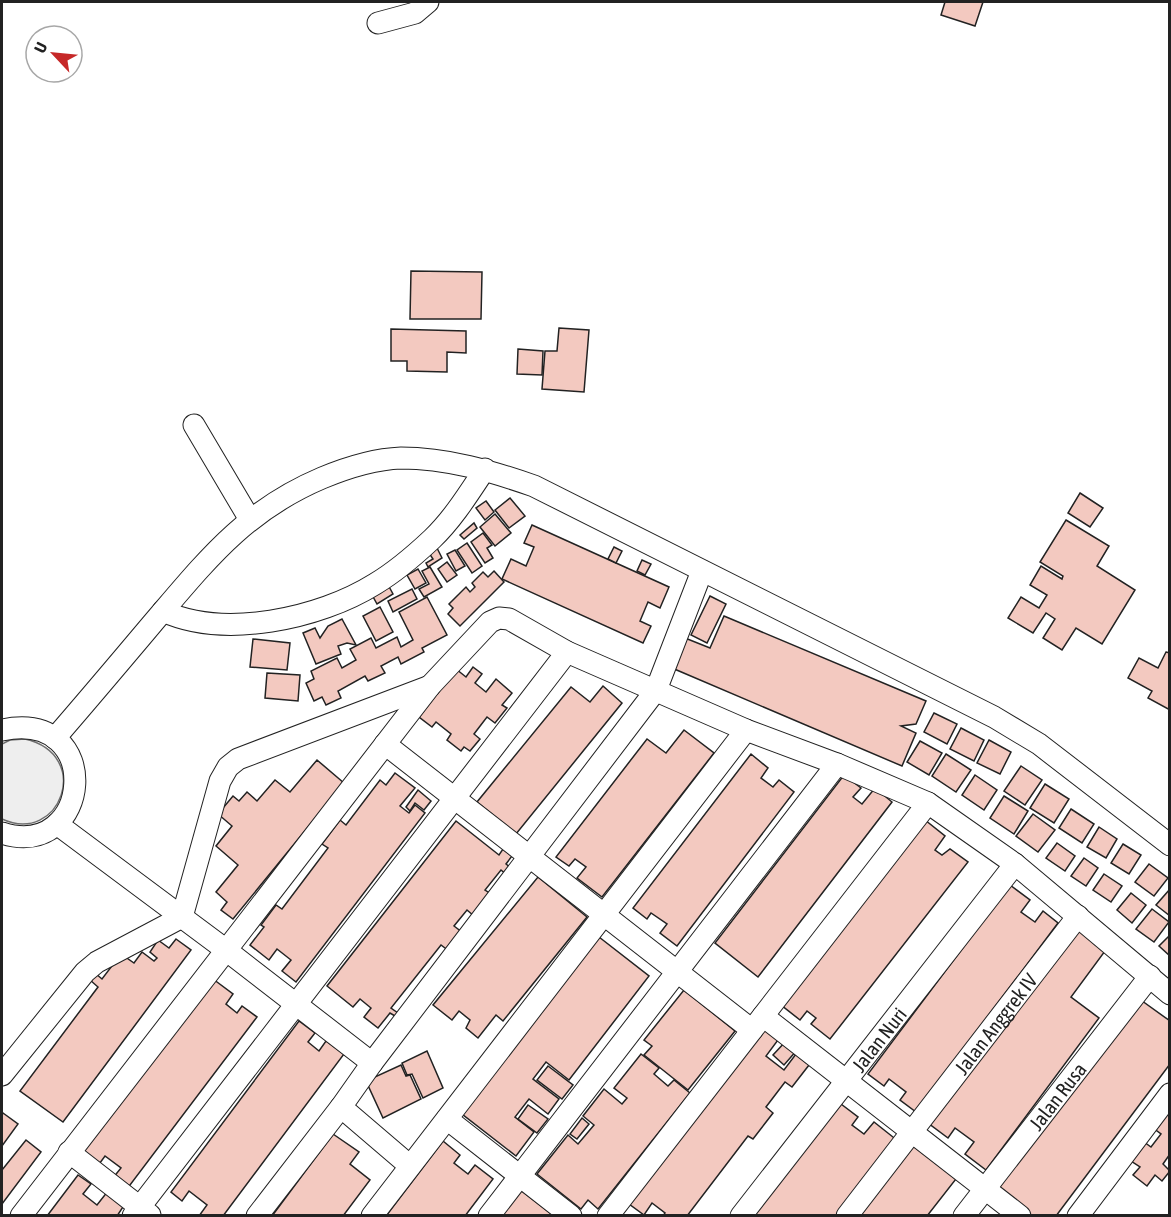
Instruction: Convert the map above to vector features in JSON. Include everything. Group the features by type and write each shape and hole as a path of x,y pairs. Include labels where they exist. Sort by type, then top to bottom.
{"street":[{"path":"378,23 415,13 428,2"},
{"path":"194,425 249,518"},
{"path":"55,738 214,552 249,518 296,489 346,468 400,458 485,469 534,486 994,717 1039,744 1170,845"},
{"path":"163,611 184,621 245,623 305,614 344,600 374,585 434,537 459,508 485,469"},
{"path":"257,1215 656,690 702,571"},
{"path":"21,1215 429,686 490,622 499,618 509,619 567,652 746,730 837,764 928,803 1015,864 1170,994"},
{"path":"69,1152 141,1213 296,1004 567,652"},
{"path":"2,1075 85,972 97,962 182,917 220,781 228,767 238,759 429,686"},
{"path":"2,730 20,726 38,729 55,738 66,750 74,764 76,781 74,797 68,812 57,824 43,833 28,837 2,833"},
{"path":"372,1215 746,730"},
{"path":"385,744 677,972 846,1081 1020,1215"},
{"path":"489,1215 837,764"},
{"path":"608,1215 928,803"},
{"path":"57,824 372,1063"},
{"name":"Jalan Nuri","path":"741,1215 1015,864"},
{"name":"Jalan Anggrek IV","path":"847,1215 1078,916"},
{"name":"Jalan Rusa","path":"964,1215 1150,976"},
{"path":"1078,1215 1170,1094"},
{"path":"341,1107 410,1166"},
{"path":"447,1119 571,1215"}],"shaded area":[{"path":"25,739 46,748 59,762 63,778 61,795 53,810 40,820 22,824 2,819 2,744 10,740"}],"building":[{"path":"945,2 983,2 975,26 941,15"},
{"path":"411,271 482,272 481,319 410,319"},
{"path":"559,328 589,330 584,392 542,389 545,351 557,351"},
{"path":"391,329 466,331 466,353 447,352 447,372 407,371 407,361 391,361"},
{"path":"518,349 543,351 542,375 517,374"},
{"path":"1080,493 1103,508 1090,527 1068,513"},
{"path":"510,498 525,516 509,528 495,510"},
{"path":"486,501 494,512 485,520 476,508"},
{"path":"495,514 511,533 495,546 480,527"},
{"path":"1066,520 1109,546 1097,566 1135,590 1102,644 1076,628 1062,650 1043,638 1055,619 1046,613 1033,633 1008,618 1021,597 1039,608 1047,595 1030,585 1041,566 1062,579 1063,576 1040,562"},
{"path":"474,523 477,528 464,539 460,535"},
{"path":"532,525 669,587 660,608 648,602 640,621 651,626 643,643 502,579 511,559 526,566 534,547 524,543"},
{"path":"483,533 492,545 487,548 493,558 485,563 471,542"},
{"path":"467,543 482,566 472,573 457,550"},
{"path":"614,547 622,551 616,563 608,559"},
{"path":"437,548 442,558 428,567 426,563 433,559 429,553"},
{"path":"455,550 465,566 456,571 447,554"},
{"path":"642,560 651,564 645,575 637,571"},
{"path":"447,562 457,575 447,582 438,569"},
{"path":"430,567 442,587 424,597 419,589 429,584 422,571"},
{"path":"418,569 426,583 415,589 407,575"},
{"path":"494,571 504,582 460,626 448,614 453,608 449,604 466,587 470,592 475,587 472,583 483,572 488,577"},
{"path":"387,583 393,594 377,604 371,593"},
{"path":"412,589 417,599 393,612 388,601"},
{"path":"710,596 726,604 707,643 691,635"},
{"path":"427,597 447,635 422,648 424,652 401,664 398,657 381,666 385,673 368,681 365,676 338,691 341,698 326,705 322,697 314,701 306,683 314,679 311,671 337,658 342,668 356,660 350,649 371,638 376,648 397,637 401,647 413,640 399,612"},
{"path":"380,607 393,632 376,641 363,616"},
{"path":"724,616 926,701 916,724 901,726 916,733 902,766 672,668 685,638 710,648"},
{"path":"342,619 356,645 347,643 338,646 341,654 316,664 303,633 315,628 320,638 328,626"},
{"path":"253,639 290,643 287,670 250,667"},
{"path":"1166,652 1170,653 1170,710 1148,698 1152,691 1128,678 1139,658 1158,668"},
{"path":"473,667 482,674 475,683 486,692 496,679 512,693 502,705 507,708 495,723 487,717 474,734 480,739 470,751 464,747 461,751 447,740 451,734 436,722 432,727 419,717 456,669 466,677"},
{"path":"267,673 300,675 298,701 265,698"},
{"path":"603,686 622,703 516,834 477,802 571,687 590,702"},
{"path":"934,713 957,724 947,744 924,732"},
{"path":"961,728 984,740 974,761 950,749"},
{"path":"684,730 714,753 602,897 577,878 586,867 575,859 569,866 556,857 647,739 666,753"},
{"path":"989,740 1011,752 1000,774 977,763"},
{"path":"920,741 942,753 929,775 907,762"},
{"path":"751,754 768,768 761,778 773,787 779,780 794,792 677,946 660,933 667,924 651,913 647,919 633,908"},
{"path":"946,754 971,770 956,792 932,776"},
{"path":"317,760 344,783 233,919 221,910 227,902 216,892 238,865 216,846 232,826 218,814 233,796 239,801 247,792 257,801 275,780 290,792"},
{"path":"1021,766 1042,780 1025,805 1004,791"},
{"path":"395,773 415,788 400,806 409,813 415,805 425,813 296,982 282,971 291,960 277,949 269,960 250,945 264,927 261,925 276,905 282,909 328,848 322,844 340,820 346,825 380,780 386,785"},
{"path":"844,775 861,788 853,797 862,804 875,788 892,802 758,977 715,943"},
{"path":"975,775 997,790 984,810 962,795"},
{"path":"1045,784 1069,799 1054,823 1030,808"},
{"path":"418,790 431,801 424,810 415,803 410,811 406,807"},
{"path":"1004,796 1028,811 1014,834 990,818"},
{"path":"1071,809 1094,824 1082,843 1059,828"},
{"path":"1033,814 1055,830 1038,852 1016,836"},
{"path":"920,816 945,836 935,850 942,855 950,849 968,862 830,1039 811,1024 816,1018 807,1011 800,1020 776,1001"},
{"path":"456,821 499,855 503,849 512,856 506,864 512,869 507,875 501,870 485,890 491,894 474,916 467,910 454,926 463,933 449,951 441,945 391,1008 398,1013 395,1016 390,1013 378,1028 364,1017 371,1008 360,999 353,1007 327,986"},
{"path":"1099,827 1117,839 1106,858 1087,847"},
{"path":"1057,843 1075,856 1065,871 1046,858"},
{"path":"1123,844 1141,855 1129,874 1111,863"},
{"path":"1084,858 1098,868 1086,886 1071,876"},
{"path":"1149,864 1168,878 1154,896 1135,882"},
{"path":"1104,874 1122,886 1111,902 1093,890"},
{"path":"538,877 587,917 503,1021 496,1015 478,1038 466,1028 470,1020 459,1011 452,1020 433,1005"},
{"path":"1010,885 1030,900 1021,912 1035,922 1043,911 1058,923 916,1112 900,1100 906,1092 889,1079 884,1086 868,1074"},
{"path":"1170,889 1170,916 1156,905"},
{"path":"1131,893 1146,905 1132,923 1117,910"},
{"path":"1152,909 1169,922 1154,942 1136,929"},
{"path":"1077,923 1108,947 1071,997 1099,1018 986,1170 965,1154 974,1142 955,1128 948,1138 928,1123"},
{"path":"1170,935 1170,956 1159,946"},
{"path":"599,937 649,976 569,1080 546,1062 533,1079 559,1099 548,1114 529,1099 515,1117 534,1132 516,1156 462,1114"},
{"path":"176,939 191,950 63,1122 20,1091 98,987 90,980 95,973 102,979 121,954 134,963 142,952 154,961 157,958 150,952 158,940 169,948"},
{"path":"213,979 233,994 226,1004 237,1013 242,1006 257,1017 127,1189 113,1178 121,1168 105,1156 97,1167 80,1154"},
{"path":"684,990 735,1031 688,1090 644,1055 652,1046 644,1040"},
{"path":"1138,998 1170,1021 1170,1064 1056,1216 1029,1216 994,1189"},
{"path":"299,1021 315,1033 308,1042 319,1051 326,1041 344,1054 223,1216 199,1216 207,1205 189,1191 182,1201 171,1192"},
{"path":"758,1025 778,1040 766,1056 784,1070 796,1054 809,1065 792,1087 785,1082 766,1107 773,1113 753,1139 748,1136 687,1216 663,1216 665,1213 652,1203 644,1215 625,1201"},
{"path":"786,1041 797,1050 784,1065 773,1055"},
{"path":"427,1051 443,1088 423,1098 412,1074 407,1075 402,1063"},
{"path":"641,1054 659,1068 654,1074 668,1086 674,1080 690,1093 598,1209 588,1200 581,1209 537,1174 568,1135 578,1144 594,1125 583,1116 604,1089 622,1104 627,1098 614,1088"},
{"path":"401,1065 406,1076 410,1075 421,1099 383,1118 366,1081"},
{"path":"548,1066 573,1085 562,1099 537,1080"},
{"path":"841,1104 858,1117 852,1125 864,1134 874,1122 898,1141 838,1216 752,1216"},
{"path":"528,1105 548,1119 537,1133 518,1119"},
{"path":"1170,1111 1170,1154 1163,1164 1170,1171 1162,1181 1155,1175 1147,1186 1133,1175 1140,1167 1131,1161 1144,1142 1151,1147 1161,1134 1153,1128"},
{"path":"3,1113 18,1124 2,1146 2,1115"},
{"path":"582,1118 589,1124 577,1139 570,1134"},
{"path":"333,1134 359,1152 350,1164 370,1180 343,1216 272,1216"},
{"path":"26,1140 41,1152 2,1204 2,1170"},
{"path":"443,1141 460,1155 454,1163 468,1174 475,1165 493,1179 465,1216 386,1216"},
{"path":"912,1145 956,1179 927,1216 857,1216"},
{"path":"78,1175 91,1184 83,1194 97,1205 108,1191 125,1204 117,1216 47,1216"},
{"path":"519,1189 554,1216 498,1216"}]}
